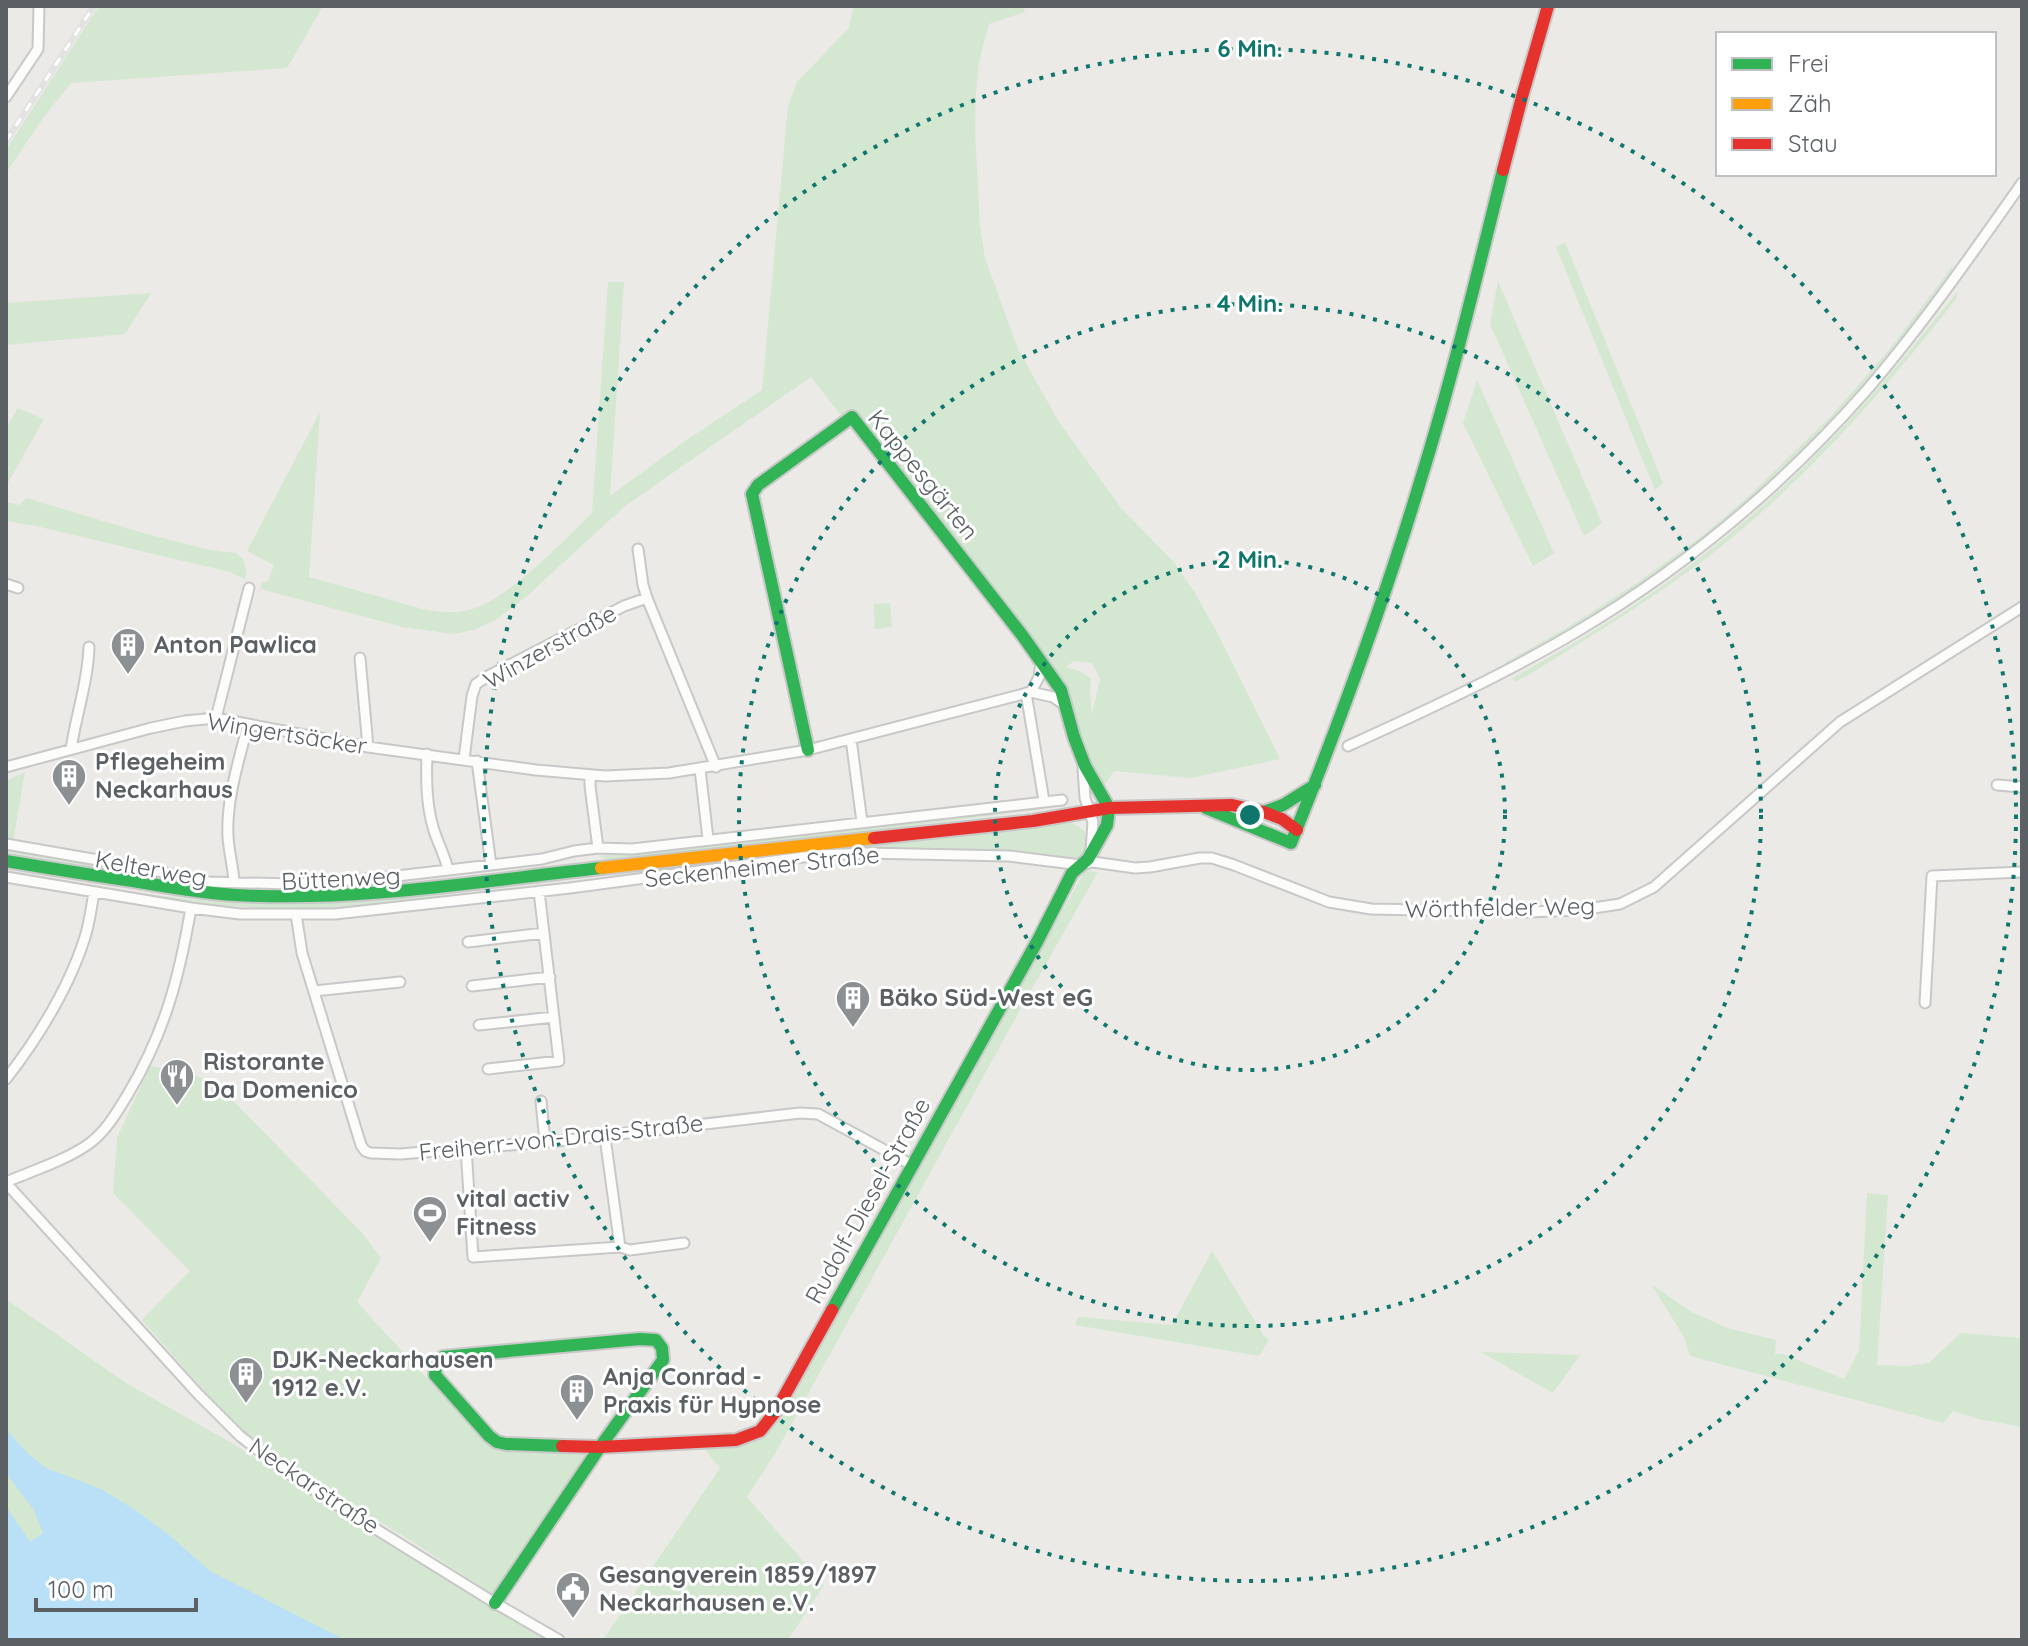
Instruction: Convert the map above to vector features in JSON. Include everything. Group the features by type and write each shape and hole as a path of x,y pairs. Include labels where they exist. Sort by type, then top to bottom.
{"street":[{"path":"6,97 38,49 39,6"},
{"path":"1199,806 1291,843 1297,830 1364,654 1409,521 1456,357 1548,6"},
{"path":"1348,746 1504,673 1577,632 1695,552 1745,511 1805,454 1874,381 1913,333 2022,183"},
{"name":"Kappesgärten","path":"808,750 752,494 758,485 852,417 1013,622 1061,690 1083,764 1109,808"},
{"name":"Winzerstraße","path":"638,549 647,598 716,767"},
{"path":"6,584 18,588"},
{"path":"216,718 249,588"},
{"name":"Winzerstraße","path":"464,759 476,684 624,606 647,598"},
{"name":"Wörthfelder Weg","path":"1081,865 1093,862 1135,868 1212,858 1309,895 1347,907 1371,909 1527,912 1601,908 1631,900 1654,887 1840,722 2022,607"},
{"path":"71,749 88,671 89,647"},
{"path":"360,658 368,747"},
{"path":"1041,662 1039,677 1028,692 1044,801"},
{"path":"1028,692 1053,697 1065,705"},
{"name":"Wingertsäcker","path":"6,767 151,728 216,718 368,747 590,775 635,776 716,767 808,750 1028,692"},
{"name":"Kelterweg","path":"6,844 209,882 234,881 228,839 229,814 248,724"},
{"path":"851,739 862,822"},
{"path":"427,754 426,775 432,826 448,870"},
{"path":"477,761 491,865 598,848 632,849 1062,800"},
{"name":"Kappesgärten","path":"1083,764 1089,811"},
{"path":"700,769 708,839"},
{"path":"590,775 598,848"},
{"path":"1264,812 1283,805 1315,785"},
{"path":"1997,785 2022,787"},
{"path":"6,861 193,891 264,896 331,895 413,889 989,826 1109,808 1232,805 1264,812 1282,819 1297,830"},
{"name":"Rudolf-Diesel-Straße","path":"600,1447 663,1360 662,1348 656,1340 443,1357 436,1364 435,1375 442,1385 489,1436 506,1444 600,1447 736,1440 760,1431 776,1411 1038,940 1072,873 1094,849 1107,825 1109,808"},
{"path":"1089,811 1093,822 1091,851"},
{"name":"Seckenheimer Straße","path":"6,877 240,914 335,914 818,855 1009,856 1081,865"},
{"name":"Büttenweg","path":"234,881 292,884 491,865"},
{"path":"1925,1003 1932,876 2022,872"},
{"path":"488,1069 559,1061 539,891"},
{"path":"6,1079 64,987 82,947 94,892"},
{"path":"6,1183 76,1151 91,1142 111,1122 142,1069 167,1014 177,982 191,908"},
{"name":"Freiherr-von-Drais-Straße","path":"296,914 302,953 365,1151 377,1155 400,1154 605,1137 800,1113 818,1114 912,1165"},
{"path":"468,942 544,933"},
{"path":"472,986 550,977"},
{"path":"314,991 400,982"},
{"path":"479,1025 554,1017"},
{"path":"541,1101 545,1142"},
{"path":"605,1137 620,1247"},
{"path":"466,1148 473,1257 620,1247 630,1250 684,1243"},
{"name":"Neckarstraße","path":"6,1183 240,1436 284,1470 559,1640"},
{"path":"495,1603 600,1447"}],"green space":[{"path":"99,6 323,6 287,68 71,83 6,173 6,150"},
{"path":"854,6 1023,6 1025,12 989,24 979,61 975,131 980,227 985,258 1018,349 1059,422 1121,508 1173,561 1195,593 1280,759 1191,778 1114,771 1103,787 1088,769 1077,719 1065,689 1028,636 853,411 843,418 811,377 625,506 527,596 496,620 473,630 453,634 403,627 260,589 262,583 268,581 274,565 247,551 320,412 309,577 414,607 449,612 487,603 535,567 592,513 608,282 624,282 610,496 762,390 788,106 797,82 848,29","holes":["1074,661 1092,663 1100,679 1092,715 1091,678 1066,667"]},
{"path":"1565,242 1663,483 1655,490 1556,247"},
{"path":"1952,267 1953,272 1917,321 1866,383 1807,446 1744,505 1677,560 1626,596 1506,665 1506,662 1635,584 1702,536 1749,496 1831,416 1889,350"},
{"path":"1498,281 1602,523 1584,536 1490,324"},
{"path":"1958,291 1956,299 1870,403 1809,468 1743,529 1686,573 1618,619 1525,677 1516,681 1511,679 1646,597 1705,554 1761,507 1856,413"},
{"path":"151,293 125,334 6,345 6,303"},
{"path":"1477,380 1554,553 1533,566 1463,423"},
{"path":"18,408 44,419 6,486 6,428"},
{"path":"26,498 143,533 210,550 236,553 243,559 245,579 230,572 6,521 6,502 19,505"},
{"path":"890,603 892,627 875,629 874,604"},
{"path":"25,772 13,842 6,841 6,781"},
{"path":"1043,804 1044,809 754,846 606,859 600,856"},
{"path":"1071,823 1087,837 1083,859 1010,850 822,852 628,878 639,871 695,863"},
{"path":"6,847 171,876 172,881 6,852"},
{"path":"6,870 167,896 265,904 367,900 565,879 344,907 288,909 188,904 6,874"},
{"path":"1085,871 1098,872 776,1452 747,1497 824,1585 788,1640 603,1640 720,1468 702,1446 760,1435 864,1262"},
{"path":"150,1066 192,1074 217,1084 364,1235 381,1258 357,1302 485,1442 495,1450 579,1448 586,1452 586,1458 498,1598 305,1476 282,1466 246,1438 142,1320 190,1271 113,1193 117,1138"},
{"path":"1867,1193 1888,1195 1877,1365 1929,1363 1961,1333 2022,1338 2022,1427 1953,1411 1943,1423 1690,1356 1684,1337 1651,1284 1690,1311 1727,1328 1776,1340 1775,1354 1783,1354 1844,1379 1859,1350"},
{"path":"1212,1251 1269,1340 1259,1356 1075,1325 1078,1317 1172,1325"},
{"path":"6,1299 126,1383 235,1445 549,1640 6,1640"},
{"path":"1481,1352 1580,1355 1553,1393"}],"water":[{"path":"6,1429 27,1453 46,1468 103,1490 135,1510 210,1571 345,1640 6,1640 6,1506 30,1542 43,1533 34,1510 6,1473"}],"railway":[{"path":"6,141 94,6"}],"traffic: fast":[{"path":"1206,808 1291,843 1360,664 1406,528 1453,366 1503,170"},
{"path":"808,750 752,494 758,485 852,417 1022,635 1061,690 1085,766 1109,808"},
{"path":"1264,812 1283,805 1315,785"},
{"path":"832,1310 1038,940 1072,873 1088,859 1107,825 1109,808"},
{"path":"6,861 197,891 282,896 419,889 601,868"},
{"path":"495,1603 663,1360 662,1348 656,1340 640,1339 443,1357 436,1364 435,1375 497,1442 562,1446"}],"traffic: slow":[{"path":"601,868 874,838"}],"traffic: jam":[{"path":"1503,170 1548,6"},
{"path":"874,838 1033,821 1109,808 1232,805 1264,812 1282,819 1297,830"},
{"path":"562,1446 736,1440 760,1431 776,1411 832,1310"}],"place":[{"name":"Anton Pawlica","path":"128,676"},
{"name":"Pflegeheim Neckarhaus","path":"69,807"},
{"name":"Bäko Süd-West eG","path":"853,1029"},
{"name":"Ristorante Da Domenico","path":"177,1107"},
{"name":"vital activ Fitness","path":"430,1244"},
{"name":"DJK-Neckarhausen 1912 e.V.","path":"246,1405"},
{"name":"Anja Conrad - Praxis für Hypnose","path":"577,1422"},
{"name":"Gesangverein 1859/1897 Neckarhausen e.V.","path":"573,1620"}]}
